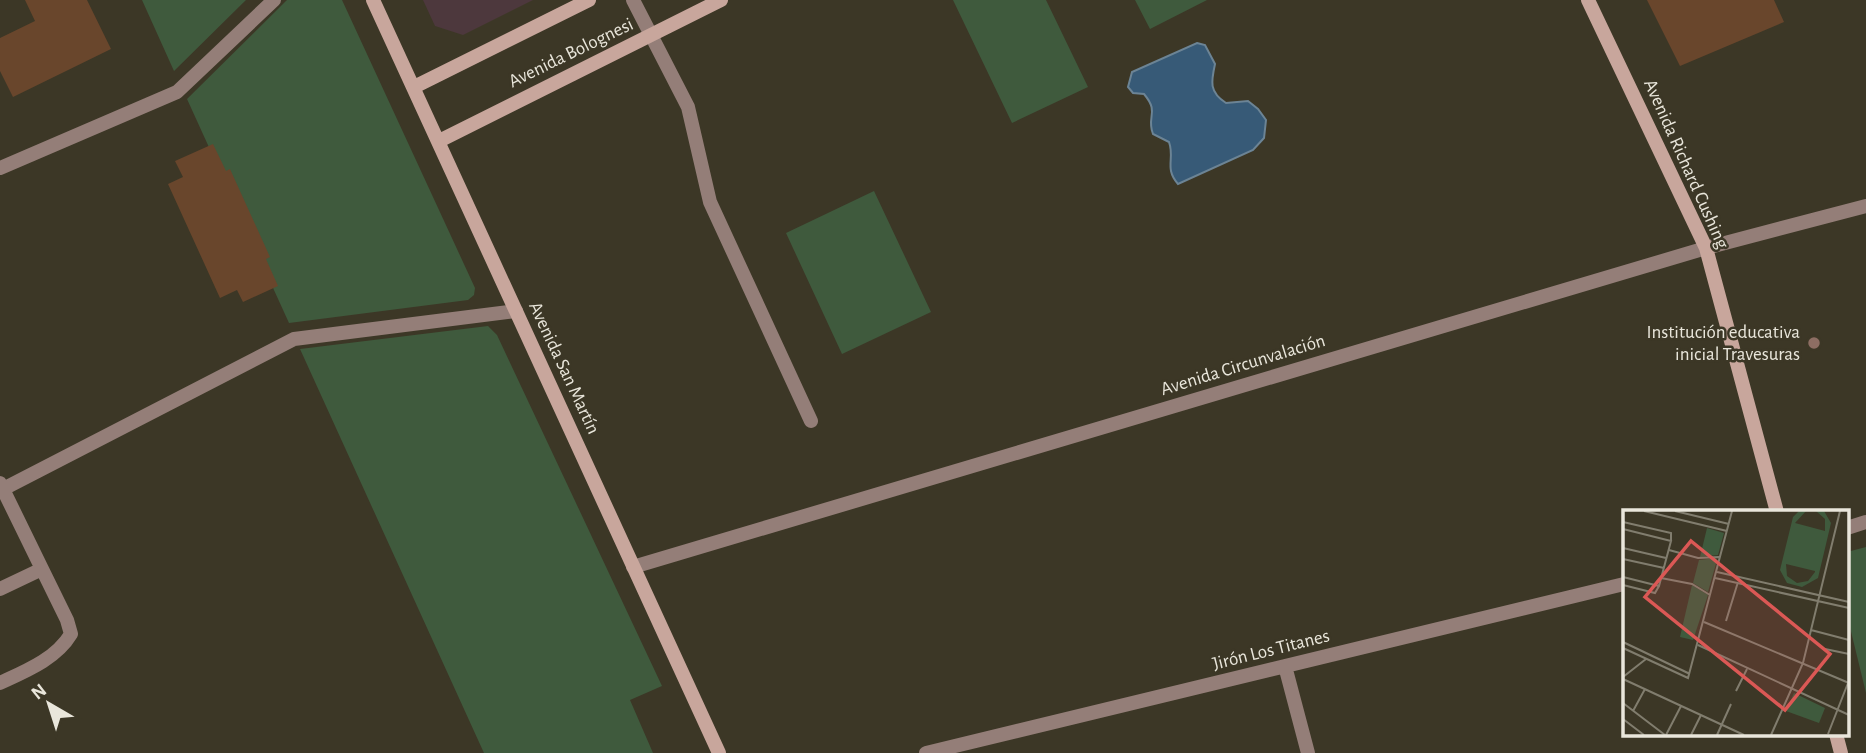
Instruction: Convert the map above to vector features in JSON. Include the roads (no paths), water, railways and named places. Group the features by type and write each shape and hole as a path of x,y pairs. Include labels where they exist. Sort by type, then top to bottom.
{"main road":[{"name":"Avenida San Martín","path":"373,0 719,753"},
{"name":"Avenida Bolognesi","path":"414,87 589,0"},
{"name":"Avenida Bolognesi","path":"439,141 721,0"},
{"name":"Avenida Richard Cushing","path":"1588,0 1706,248 1776,510"},
{"path":"1837,736 1841,753"}],"street":[{"path":"0,168 177,92 274,0"},
{"path":"633,0 688,107 710,202 811,421"},
{"name":"Avenida Circunvalación","path":"634,567 1706,248 1866,206"},
{"path":"0,683 52,655 64,646 71,634 67,620 1,486 294,339 516,311"},
{"path":"1848,528 1866,522"},
{"path":"0,589 42,569"},
{"name":"Jirón Los Titanes","path":"926,753 1623,584"},
{"path":"1285,666 1308,753"}],"water":[{"path":"1197,43 1205,45 1215,64 1212,81 1214,91 1226,103 1248,101 1258,109 1266,120 1264,138 1253,150 1178,184 1172,173 1169,142 1153,134 1149,100 1144,94 1133,93 1128,87 1132,72"}],"place":[{"name":"Institución educativa inicial Travesuras","path":"1814,343"}]}
